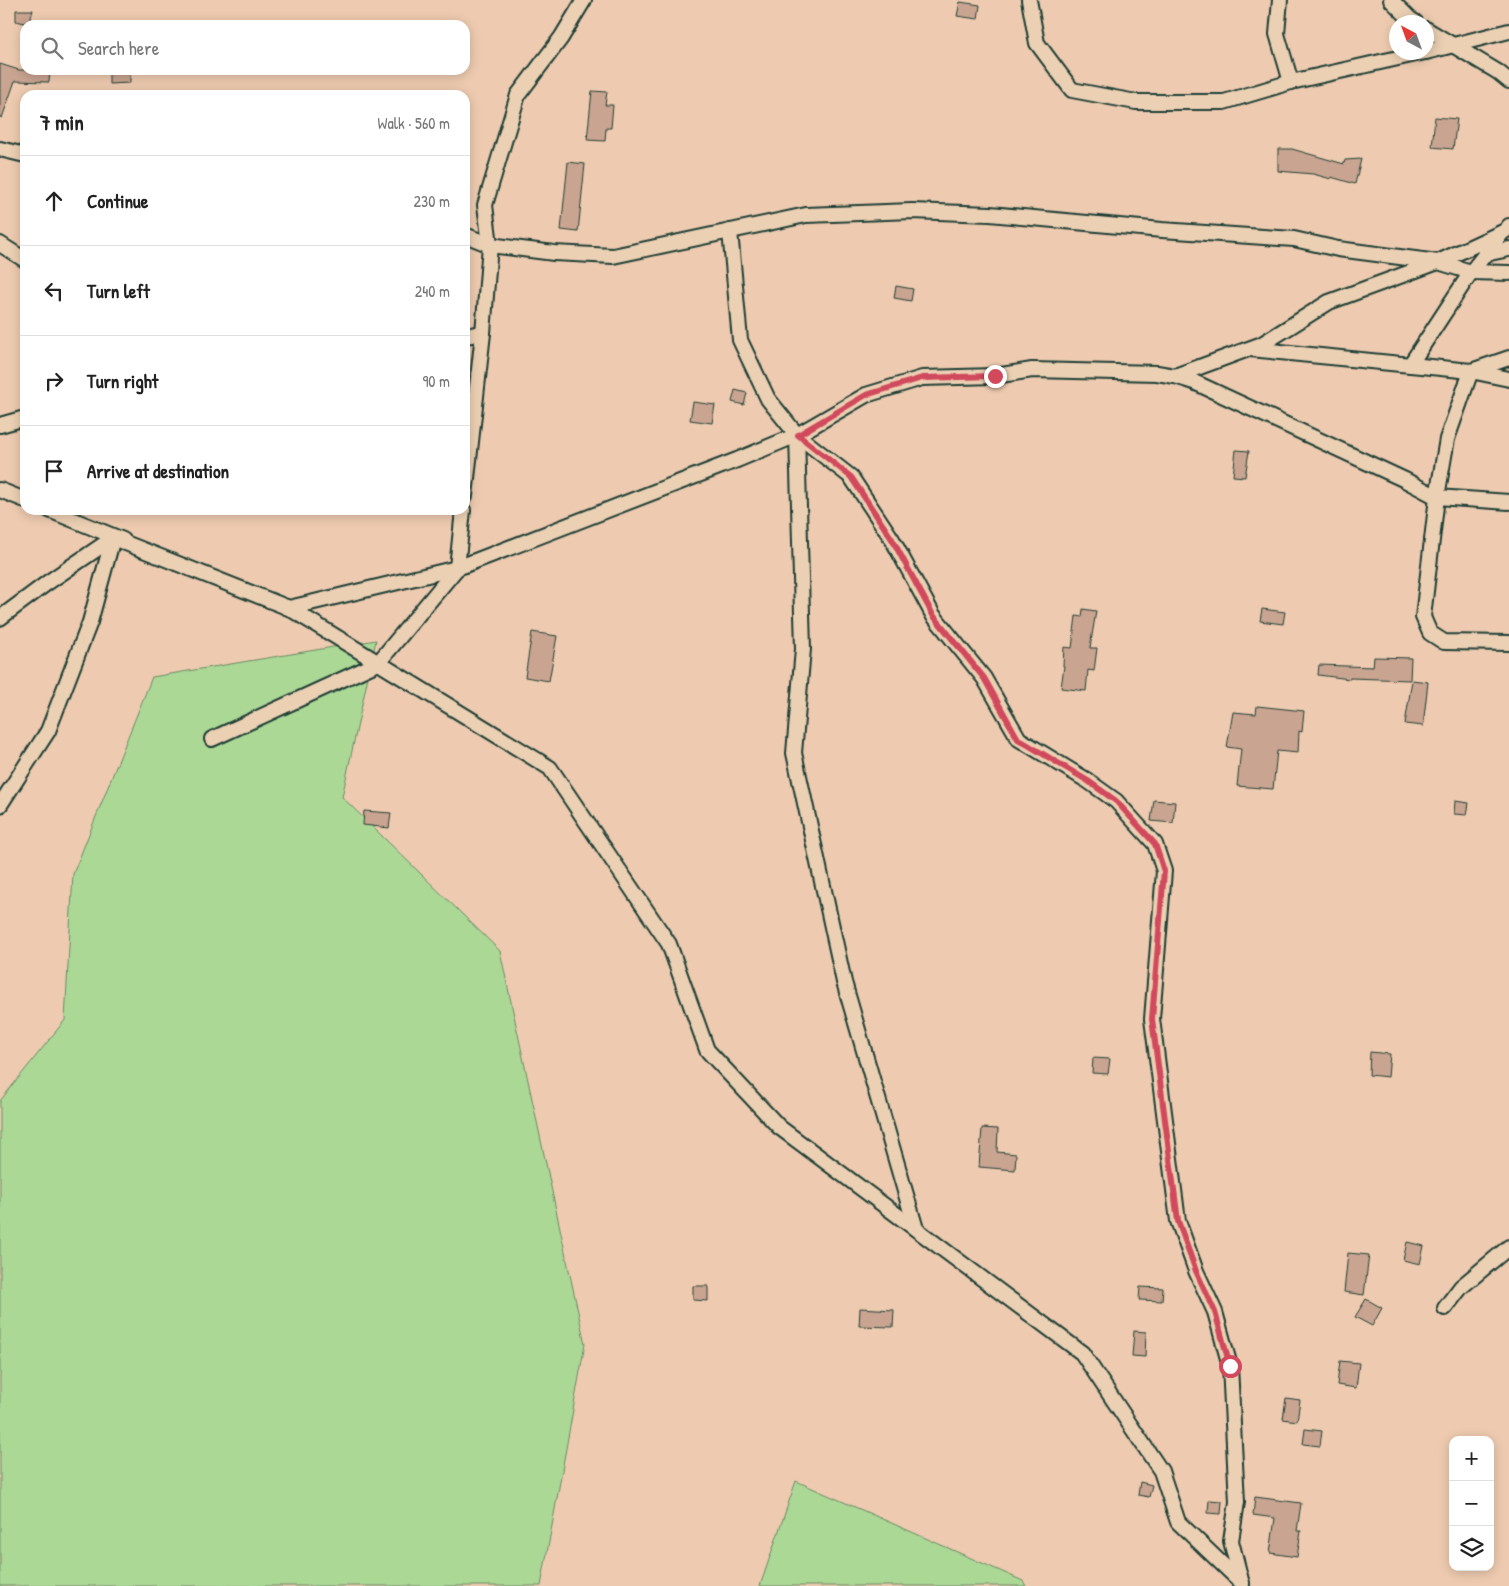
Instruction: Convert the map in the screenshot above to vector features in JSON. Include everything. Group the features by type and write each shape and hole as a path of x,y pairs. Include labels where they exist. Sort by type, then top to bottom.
{"street":[{"path":"470,451 483,333 490,245 485,206 518,95 561,38 584,0"},
{"path":"1029,0 1037,43 1072,90 1136,102 1224,102 1292,82 1390,60"},
{"path":"1280,0 1277,34 1292,82"},
{"path":"1391,0 1406,15"},
{"path":"1434,50 1509,30"},
{"path":"1434,34 1503,72 1509,81"},
{"path":"0,149 20,154"},
{"path":"470,238 490,245 554,253 613,256 806,215 912,210 990,214 1162,230 1294,239 1338,249 1438,262 1471,272 1509,273"},
{"path":"1410,365 1471,272 1507,228"},
{"path":"1175,376 1262,344 1328,302 1438,262 1507,228"},
{"path":"730,231 740,340 768,399 798,435 851,477 892,539 933,615 984,678 1018,739 1088,781 1116,801 1155,844 1164,871 1152,1019 1178,1221 1196,1271 1215,1312 1230,1366 1237,1502 1231,1541 1243,1584"},
{"path":"0,244 20,257"},
{"path":"1486,254 1509,249"},
{"path":"470,335 483,333"},
{"path":"1247,349 1410,365 1471,372 1509,379"},
{"path":"1471,372 1509,358"},
{"path":"113,538 285,606 457,568 798,435 866,395 922,378 995,376 1032,370 1157,373 1175,376 1194,382 1437,497 1509,502"},
{"path":"1471,372 1447,439 1437,497 1423,617 1430,633 1444,642 1509,644"},
{"path":"0,425 20,419"},
{"path":"798,435 803,649 794,753 844,982 916,1229"},
{"path":"0,490 20,498"},
{"path":"61,515 285,606 550,768 669,944 707,1050 779,1127 1082,1353 1161,1471 1178,1522 1243,1584"},
{"path":"212,739 378,663 457,568 462,515"},
{"path":"0,618 113,538"},
{"path":"0,805 48,731 90,622 113,538"},
{"path":"1445,1308 1461,1287 1509,1247"}],"green space":[{"path":"376,640 342,797 500,951 585,1344 541,1586 0,1586 0,1101 65,1020 73,874 152,677"},
{"path":"796,1481 1023,1581 1026,1586 760,1586"}],"building":[{"path":"960,2 980,5 978,19 957,16"},
{"path":"16,10 33,10 30,20 16,21"},
{"path":"0,64 20,70 20,75 50,75 49,82 15,81 2,118 0,117"},
{"path":"109,75 130,75 130,83 109,84"},
{"path":"592,91 607,92 605,105 613,105 611,128 606,128 605,141 587,140"},
{"path":"1435,117 1457,119 1453,149 1432,147"},
{"path":"1278,149 1292,149 1344,164 1345,160 1361,159 1355,184 1331,177 1331,179 1313,174 1278,171"},
{"path":"568,162 585,164 578,232 561,230"},
{"path":"896,286 913,289 911,301 894,298"},
{"path":"735,390 747,393 744,405 732,402"},
{"path":"693,402 715,405 712,423 690,420"},
{"path":"1236,450 1249,451 1245,477 1233,476"},
{"path":"1083,609 1096,611 1090,648 1097,648 1094,671 1088,670 1086,691 1061,688 1064,647 1072,648 1076,616 1082,617"},
{"path":"1262,609 1285,612 1283,624 1260,621"},
{"path":"532,632 557,636 549,681 525,677"},
{"path":"1374,657 1411,658 1410,680 1350,679 1318,675 1319,665 1373,667"},
{"path":"1412,680 1428,682 1423,726 1405,724"},
{"path":"1257,706 1304,711 1302,732 1299,731 1298,753 1277,751 1273,789 1237,786 1241,749 1227,747 1233,712 1256,714"},
{"path":"1154,800 1175,802 1173,823 1151,821"},
{"path":"1455,801 1469,803 1467,815 1454,814"},
{"path":"364,811 391,813 389,828 363,825"},
{"path":"1370,1052 1390,1054 1388,1077 1369,1075"},
{"path":"1093,1058 1110,1059 1108,1074 1092,1073"},
{"path":"982,1128 998,1129 997,1152 1016,1154 1015,1170 979,1167"},
{"path":"1407,1242 1424,1246 1420,1264 1403,1260"},
{"path":"1348,1253 1369,1255 1364,1295 1344,1292"},
{"path":"693,1286 708,1286 708,1301 693,1300"},
{"path":"1140,1287 1163,1288 1162,1301 1139,1300"},
{"path":"1366,1299 1382,1308 1372,1326 1355,1317"},
{"path":"860,1308 894,1310 893,1327 859,1326"},
{"path":"1134,1331 1146,1332 1145,1357 1132,1356"},
{"path":"1340,1361 1359,1363 1356,1388 1337,1385"},
{"path":"1286,1398 1300,1400 1297,1421 1283,1419"},
{"path":"1305,1429 1322,1431 1320,1446 1303,1444"},
{"path":"1140,1482 1152,1485 1149,1497 1138,1495"},
{"path":"1255,1497 1301,1503 1297,1531 1301,1531 1297,1557 1270,1553 1275,1518 1253,1515"},
{"path":"1209,1500 1222,1501 1221,1514 1208,1513"}],"route":[{"path":"995,376 922,378 866,395 798,435 851,477 892,539 933,615 984,678 1018,739 1088,781 1116,801 1155,844 1164,871 1152,1019 1178,1221 1196,1271 1215,1312 1230,1366"}]}
